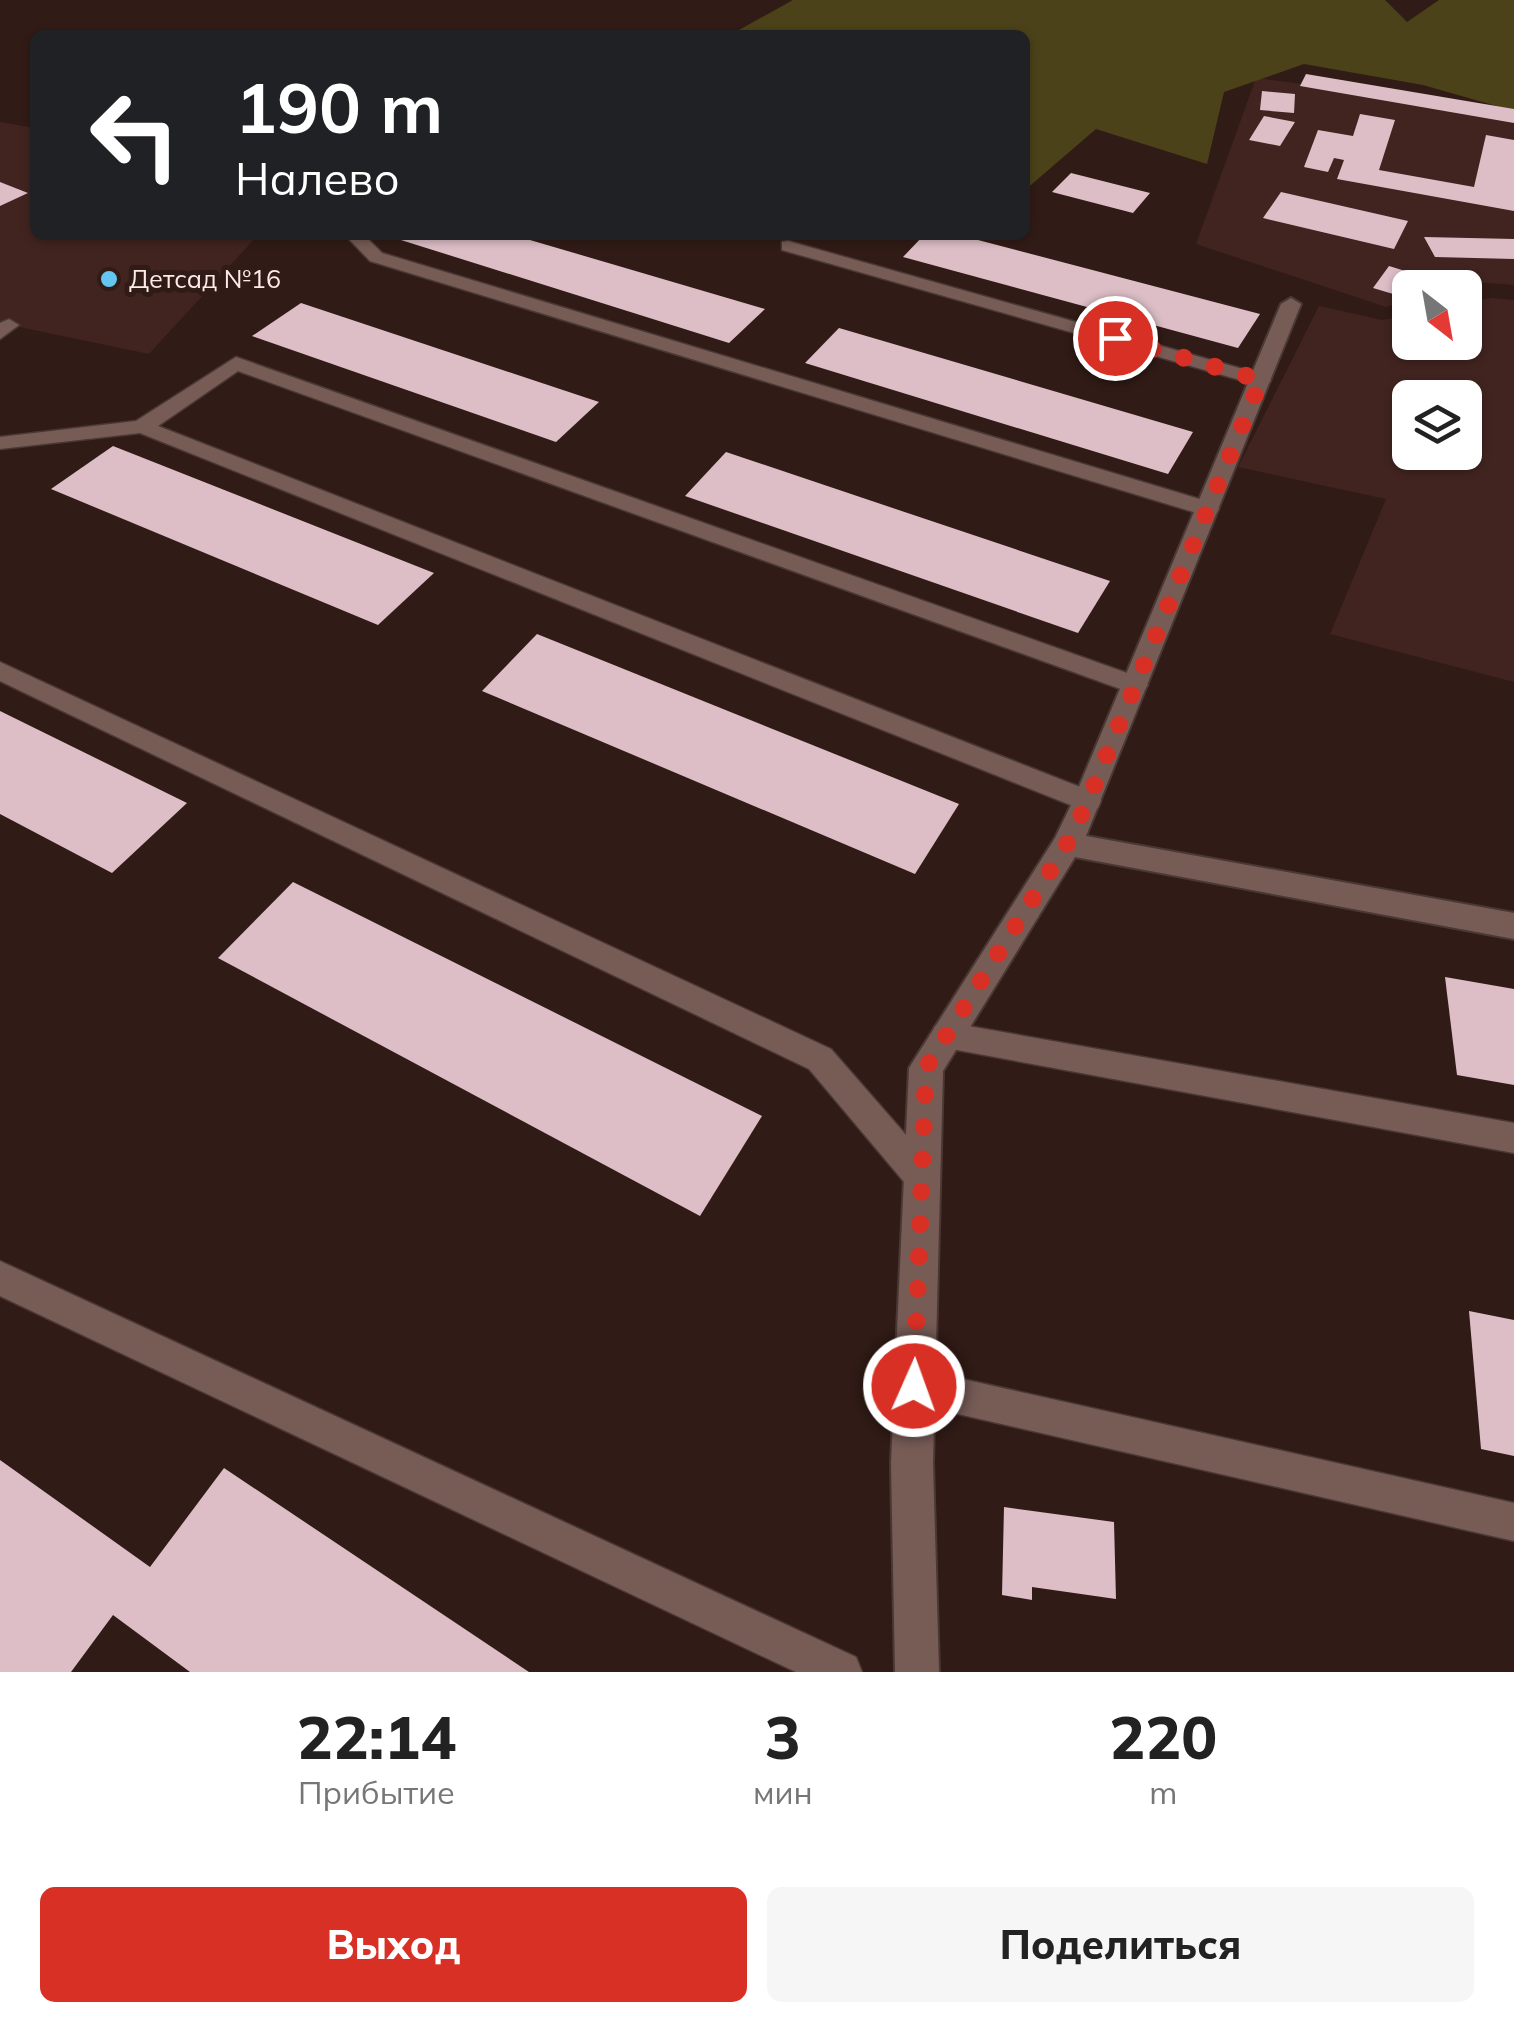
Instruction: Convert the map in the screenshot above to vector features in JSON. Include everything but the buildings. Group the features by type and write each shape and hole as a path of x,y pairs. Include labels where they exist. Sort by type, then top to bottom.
{"street":[{"path":"916,1672 914,1386 926,1068 1067,844 1088,801 1292,304"},
{"path":"1067,844 1514,926"}],"lane":[{"path":"359,240 376,257 1208,509"},
{"path":"788,246 1261,380"},
{"path":"0,443 142,427 236,363 1136,685"},
{"path":"142,427 1088,801"},
{"path":"0,671 820,1059 922,1178"},
{"path":"946,1035 1514,1138"},
{"path":"0,1278 841,1672"},
{"path":"914,1386 1514,1522"}],"shaded area":[{"path":"793,0 1385,0 1407,22 1439,0 1514,0 1514,111 1423,85 1304,64 1224,92 1207,164 1096,129 1030,186 1030,30 739,30"},
{"path":"1256,78 1514,112 1514,285 1482,282 1482,270 1392,270 1392,306 1386,307 1196,244"},
{"name":"Детсад №16","path":"0,122 30,127 30,240 253,240 149,354 0,323"},
{"path":"1482,300 1514,300 1514,682 1330,634 1386,499 1238,467 1319,306 1382,320 1392,318 1392,360 1482,360"}],"place":[{"name":"Детсад №16","path":"109,279"}],"route":[{"path":"914,1386 926,1068 1067,844 1088,801 1261,380 1115,338"}]}
